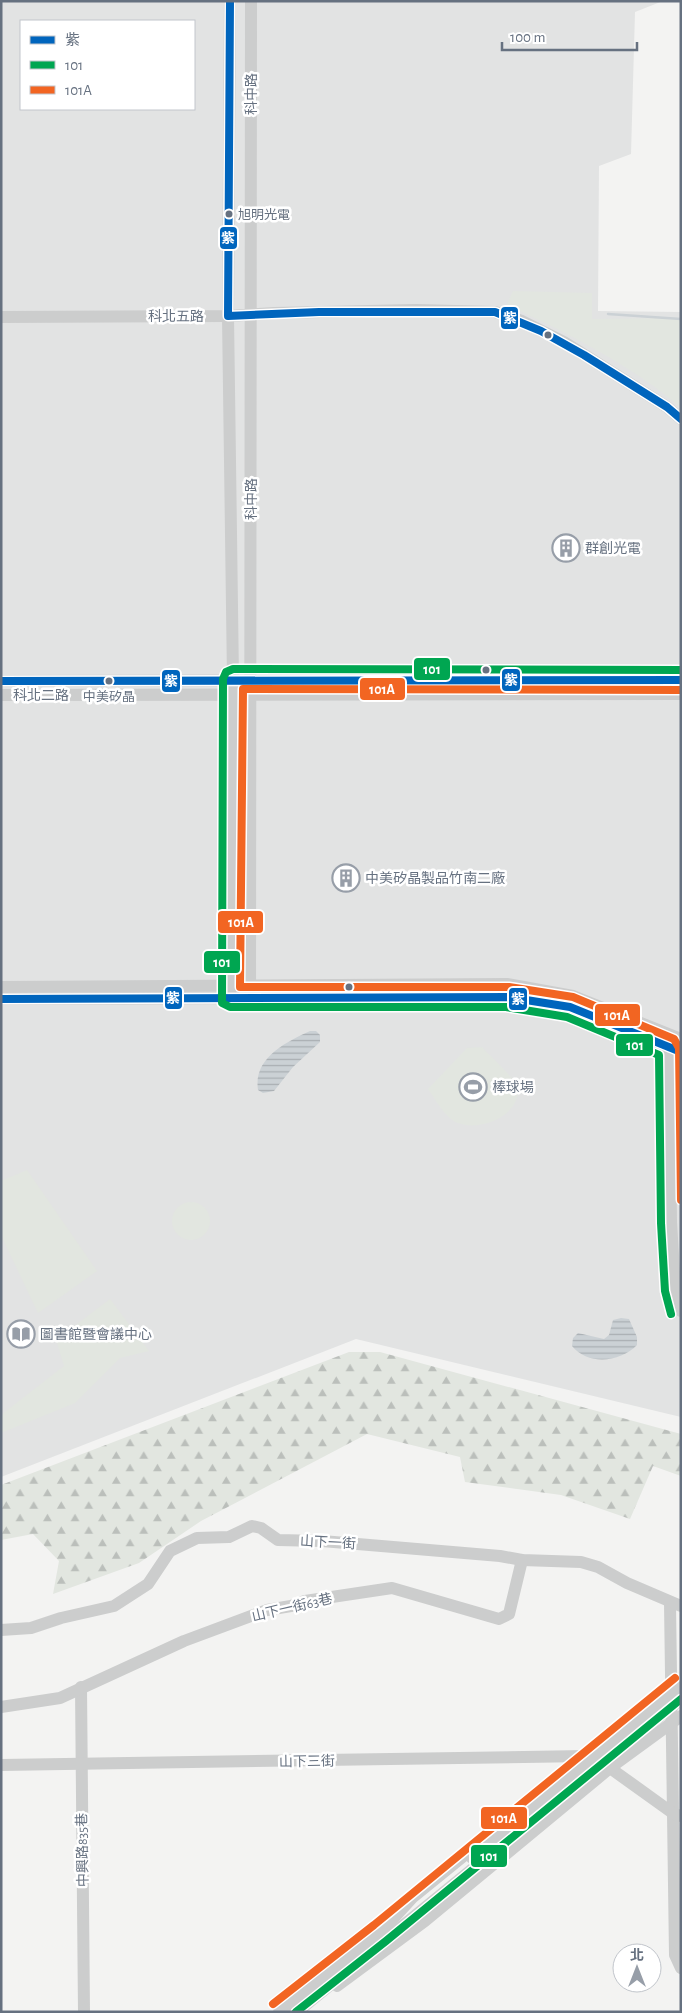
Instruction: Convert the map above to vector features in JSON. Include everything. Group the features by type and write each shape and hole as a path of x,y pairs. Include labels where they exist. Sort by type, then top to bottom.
{"street":[{"name":"科中路","path":"230,1 228,316 233,679 230,992"},
{"name":"科中路","path":"250,992 251,1"},
{"name":"科北五路","path":"1,317 228,316 416,310 495,312 564,342 667,407 681,419"},
{"name":"科北二路","path":"1,681 233,679 681,680"},
{"name":"科北二路","path":"1,695 681,694"},
{"path":"250,992 507,984 573,996 675,1037 675,1289 681,1311"},
{"path":"1,987 507,997 570,1007 675,1050"},
{"path":"1,999 230,992"},
{"name":"山下一街","path":"1,1630 31,1628 61,1618 114,1606 148,1584 170,1550 197,1538 229,1536 252,1526 261,1528 278,1540 325,1541 500,1556 522,1560 581,1562 598,1567 626,1583 676,1604"},
{"name":"山下一街63巷","path":"1,1707 60,1698 184,1641 267,1610 292,1606 305,1601 392,1588 499,1619 505,1618 509,1614 522,1560"},
{"path":"676,1604 679,1690 676,1719 675,1955 681,1968"},
{"name":"中興路835巷","path":"81,1687 84,2012"},
{"path":"380,1934 413,1897 586,1756 679,1690"},
{"path":"279,2012 380,1934 679,1690"},
{"path":"297,2012 679,1690"},
{"path":"303,2012 425,1921 610,1768 676,1719"},
{"name":"山下三街","path":"1,1765 586,1756 610,1768 677,1815"}],"shaded area":[{"path":"1,1 663,1 635,12 631,154 599,166 598,311 681,312 681,1417 356,1339 1,1477"},
{"path":"310,1031 316,1031 320,1035 320,1042 293,1067 274,1091 263,1093 258,1090 258,1079 266,1060 291,1040"},
{"path":"629,1319 637,1337 637,1345 630,1351 614,1358 595,1359 587,1357 572,1346 573,1338 578,1333 604,1339 609,1335 613,1320"}],"green space":[{"path":"513,291 592,293 592,319 681,318 681,408 640,377 610,358 507,304"},
{"name":"棒球場","path":"482,1047 507,1072 515,1083 517,1097 507,1113 498,1119 478,1125 458,1123 445,1113 428,1089 467,1048"},
{"path":"27,1170 97,1271 38,1313 1,1235 1,1181"},
{"path":"191,1202 198,1203 204,1208 209,1214 209,1228 204,1234 198,1239 191,1240 184,1239 178,1234 173,1228 172,1221 173,1214 178,1208 184,1203"},
{"path":"110,1299 149,1351 120,1358 75,1403 1,1433 1,1415 64,1366 56,1340"},
{"path":"349,1352 380,1352 681,1434 681,1476 653,1466 630,1519 561,1495 465,1482 460,1457 367,1434 201,1521 139,1563 53,1594 59,1561 33,1534 1,1540 1,1485"}],"waterway":[{"path":"608,314 681,319"}],"transit line":[{"name":"紫","path":"230,1 228,316 319,312 495,312 541,331 584,355 667,407 681,419"},
{"name":"101","path":"671,1314 665,1291 661,1223 659,1055 567,1017 506,1007 230,1007 222,1003 223,679 226,672 233,669 681,670"},
{"name":"紫","path":"1,681 681,680"},
{"name":"101A","path":"681,690 243,689 240,987 509,987 573,997 674,1039 679,1048 681,1200"},
{"name":"紫","path":"1,999 507,997 570,1007 681,1052"},
{"name":"101A","path":"273,2004 374,1925 675,1678"},
{"name":"101","path":"296,2012 386,1941 681,1699"}],"place":[{"name":"旭明光電","path":"229,214"},
{"name":"群創光電","path":"566,548"},
{"name":"中美矽晶","path":"109,681"},
{"name":"中美矽晶製品竹南二廠","path":"346,878"},
{"name":"棒球場","path":"473,1087"},
{"name":"圖書館暨會議中心","path":"21,1334"}]}
